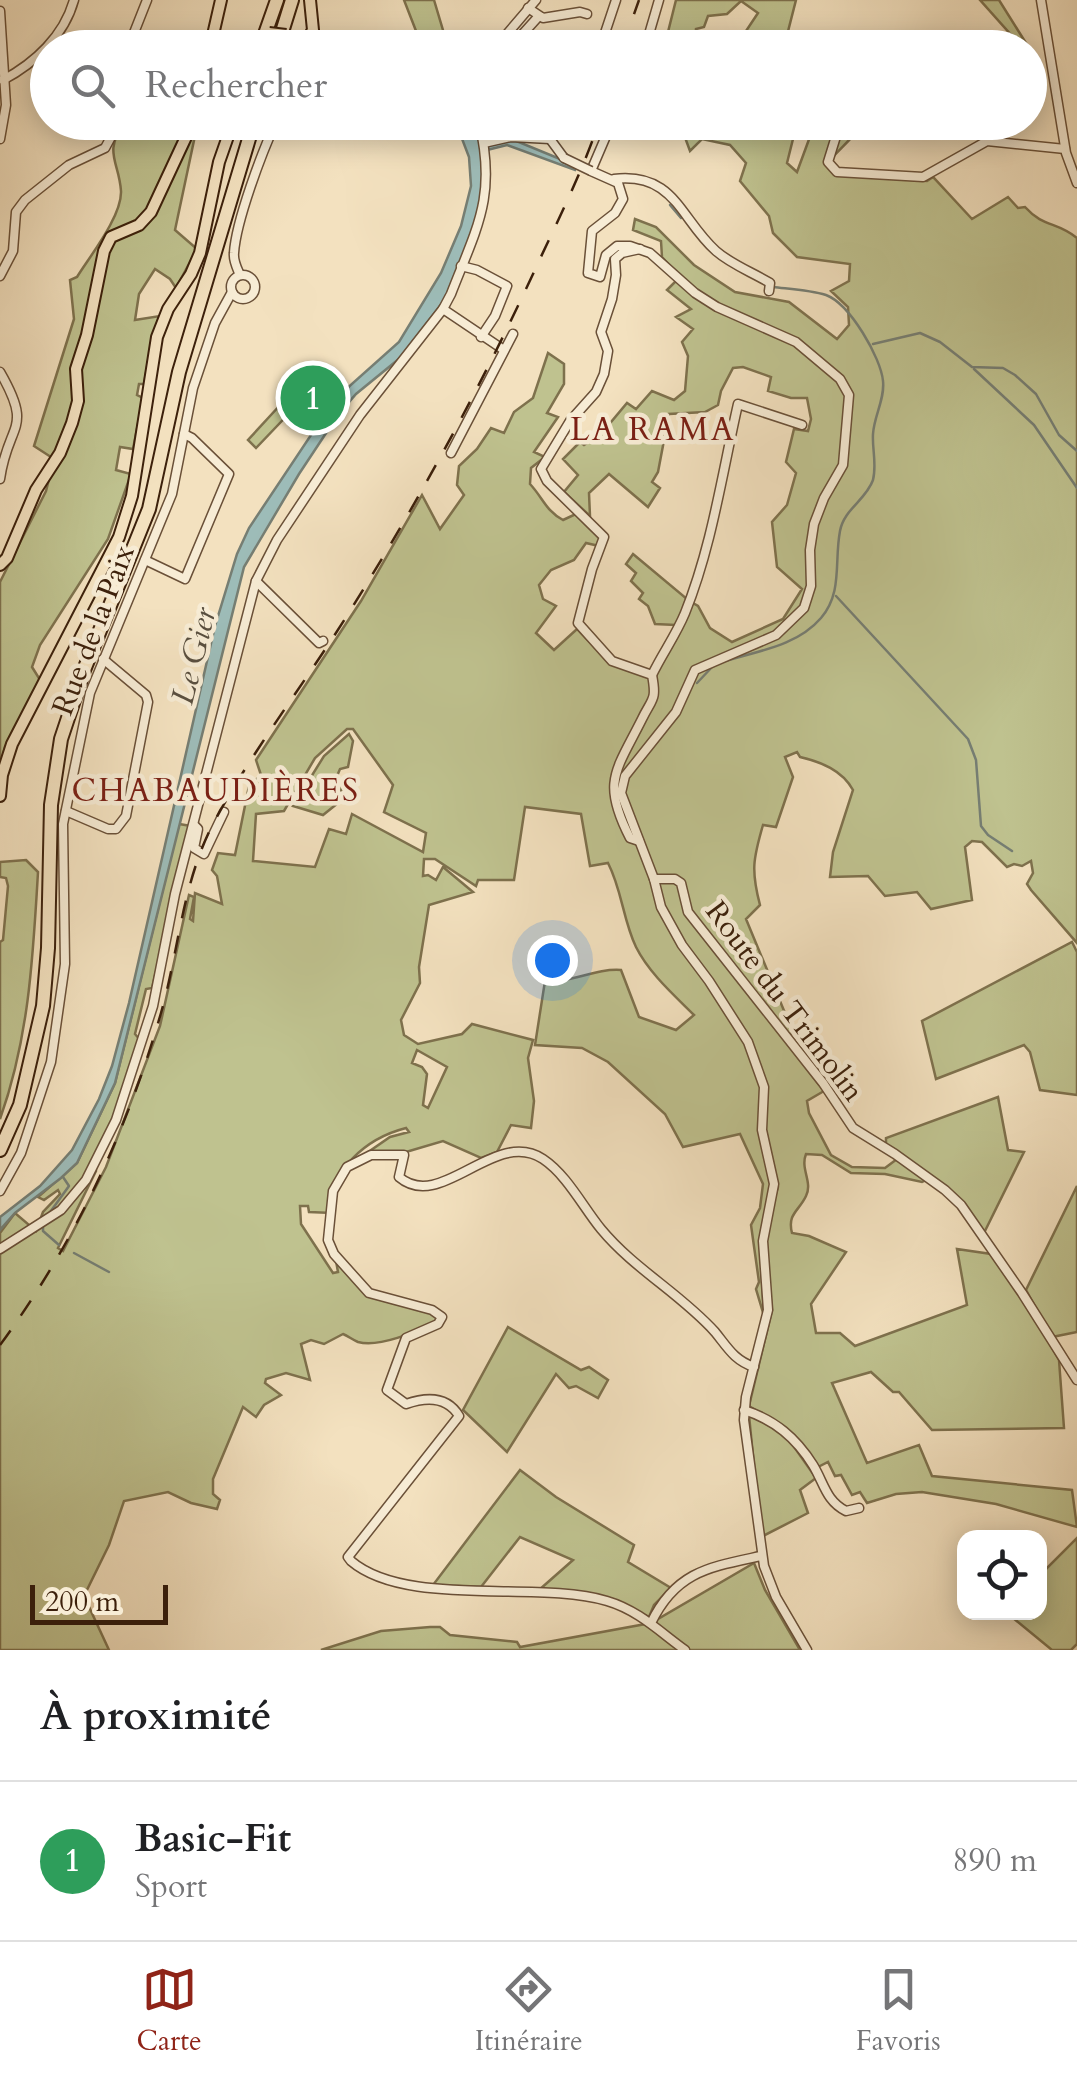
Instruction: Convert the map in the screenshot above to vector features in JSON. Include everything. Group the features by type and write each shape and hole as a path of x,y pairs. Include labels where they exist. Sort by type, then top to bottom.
{"highway":[{"path":"287,30 292,0"},
{"path":"287,30 292,0"},
{"path":"273,1 281,30"},
{"path":"0,1132 20,1078 34,1016 45,804 56,739 78,666 146,499 176,358 245,140"},
{"path":"0,1150 20,1105 43,1006 51,805 62,740 84,670 149,510 179,372 246,140"}],"main road":[{"path":"214,30 221,0"},
{"path":"310,0 313,30"},
{"path":"0,565 8,558 36,490 60,453 72,423 78,401 76,369 87,336 104,251 111,238 139,226 151,212 185,140"},
{"path":"0,793 12,744 119,537 132,496 157,337 200,253 226,140"}],"street":[{"path":"58,30 74,0"},
{"path":"135,30 147,0"},
{"path":"510,30 536,0"},
{"path":"606,30 616,0"},
{"path":"650,30 659,0"},
{"path":"1041,0 1046,30"},
{"path":"528,8 538,17"},
{"path":"0,11 6,104 0,140"},
{"path":"525,30 538,17 587,14"},
{"path":"1047,36 1066,149 1077,183"},
{"path":"3,80 30,65"},
{"path":"0,276 13,251 16,212 24,200 69,166 105,148 109,140"},
{"path":"240,276 234,263 234,247 268,140"},
{"path":"0,1248 62,1210 86,1180 116,1120 153,1006 164,943 256,581 277,540 368,402 443,309 486,198 488,172 483,140"},
{"path":"485,147 503,140"},
{"path":"551,140 564,158 614,179 622,188 622,203 592,231 588,273 600,277 606,254 618,246 640,248 717,307 796,342 840,379 849,400 842,470 822,502 812,535 812,586 807,603 780,633 692,673 676,712 654,735 622,782 623,804 654,879 661,907 744,1036 763,1080 762,1130 774,1184 764,1230 768,1304 744,1410 761,1556 776,1597 807,1650"},
{"path":"591,170 604,140"},
{"path":"835,140 828,162 837,172 923,177 987,141 1066,149"},
{"path":"614,179 630,177 674,198 712,247 724,258 770,282 769,292"},
{"path":"640,248 620,254 614,262 612,299 601,330 608,352 603,378 541,468 546,480 604,537 578,623 612,661 652,675"},
{"path":"462,266 506,286 495,316 481,337"},
{"path":"240,276 251,278 255,286 250,296 236,295 234,280 240,276"},
{"name":"Rue de la Paix","path":"0,1190 21,1152 54,1046 65,964 66,810 90,693 172,494 193,388 214,323 236,295"},
{"path":"443,309 504,350"},
{"path":"451,453 513,334"},
{"path":"0,372 20,415 0,479"},
{"path":"639,841 630,838 614,805 618,766 654,701 652,675 683,617 702,561 738,404 802,425"},
{"path":"146,560 185,578 230,474 184,434"},
{"path":"256,581 320,643 323,641"},
{"path":"66,810 108,830 116,829 126,816 148,702 146,695 103,658"},
{"path":"194,825 198,828 194,848 204,854 224,812"},
{"name":"Route du Trimolin","path":"654,879 681,883 688,912 853,1128 956,1199 1016,1283 1077,1380"},
{"path":"685,1650 622,1606 593,1597 428,1586 377,1576 348,1557 460,1416 457,1410 434,1398 406,1404 388,1390 405,1340 438,1324 442,1317 432,1310 373,1296 334,1254 328,1237 336,1184 352,1164 380,1154 404,1155 398,1168 400,1177 420,1186 451,1180 487,1158 522,1154 541,1158 582,1201 613,1243 690,1306 733,1357 754,1368"},
{"path":"744,1410 773,1422 792,1438 836,1506 846,1511 859,1508"},
{"path":"651,1623 660,1603 692,1576 723,1562 761,1556"}],"green space":[{"path":"404,0 434,0 443,30 416,30"},
{"path":"676,0 796,0 788,30 747,30 758,13 741,1 727,14 708,16 704,27 668,30"},
{"path":"980,0 999,0 1018,30 1007,30"},
{"path":"194,140 175,230 197,249 176,288 155,269 139,294 135,320 160,316 144,384 139,384 137,395 143,398 133,449 120,447 116,470 131,474 108,539 40,645 32,667 42,683 5,747 0,766 0,582 46,491 54,459 34,446 74,319 70,280 77,277 97,247 120,201 114,142"},
{"path":"686,140 701,140 690,151"},
{"path":"707,140 793,140 787,163 797,172 809,140 849,140 827,164 835,175 927,181 933,177 972,219 1008,197 1018,208 1025,207 1077,238 1077,943 1027,884 1033,873 1031,861 1007,867 982,842 972,841 965,847 972,900 931,909 917,892 885,896 868,876 830,877 833,852 853,790 837,772 800,757 797,752 785,757 793,777 776,827 763,825 754,865 760,905 746,919 792,1030 789,1046 824,1091 807,1101 809,1113 831,1155 852,1167 885,1168 897,1159 926,1180 851,1173 822,1155 806,1154 808,1191 792,1217 792,1233 846,1252 811,1304 816,1333 840,1333 855,1346 967,1305 957,1249 991,1254 1026,1302 1059,1360 1064,1428 932,1430 899,1392 893,1392 871,1372 832,1383 867,1463 919,1445 932,1476 1072,1490 1077,1527 996,1504 922,1492 896,1494 867,1503 860,1492 852,1495 828,1462 816,1468 782,1426 749,1406 772,1310 765,1244 778,1187 766,1131 760,1132 771,1187 760,1245 764,1316 756,1289 759,1282 751,1225 760,1208 763,1184 740,1134 683,1147 665,1114 608,1062 582,1048 535,1045 545,981 621,970 639,1017 676,1030 694,1015 641,957 608,863 590,866 581,814 525,807 514,880 478,880 476,886 435,859 424,859 423,876 436,880 443,867 473,892 429,905 420,983 401,1020 404,1035 418,1044 462,1034 472,1024 533,1040 528,1058 534,1101 531,1128 511,1125 497,1152 481,1158 443,1141 406,1152 364,1155 390,1137 409,1132 406,1128 391,1133 364,1148 343,1170 332,1197 332,1213 309,1212 308,1206 300,1206 301,1224 333,1273 338,1272 336,1261 368,1292 389,1302 432,1311 437,1322 377,1343 358,1342 343,1334 324,1344 311,1340 301,1344 310,1380 286,1373 266,1379 265,1383 281,1395 264,1405 256,1417 243,1407 213,1479 213,1494 220,1500 217,1509 168,1492 124,1501 109,1545 84,1596 109,1650 0,1650 0,1233 15,1213 36,1231 43,1212 60,1194 58,1190 44,1200 38,1197 77,1163 115,1083 179,824 191,826 152,988 146,989 135,1034 140,1040 121,1102 95,1155 96,1171 58,1248 63,1251 106,1167 160,1026 189,895 194,897 190,919 193,921 195,893 222,904 217,876 212,870 218,853 235,855 249,786 261,775 256,760 361,601 422,495 440,529 464,495 457,485 459,466 491,428 504,433 514,412 533,398 548,353 564,364 564,384 547,413 558,417 534,452 545,457 531,468 530,484 557,516 563,520 578,513 599,532 602,540 599,546 586,543 574,560 551,570 539,585 543,599 556,606 536,633 554,650 577,629 610,663 651,676 656,674 679,634 691,602 698,606 710,628 732,642 783,619 802,589 777,567 772,522 787,505 796,473 786,462 794,429 808,431 811,419 807,398 768,391 771,377 743,367 733,368 718,405 705,412 669,414 658,472 652,482 660,488 648,507 609,474 589,493 590,516 564,492 578,475 563,459 580,442 584,445 601,434 627,403 636,409 652,391 674,400 685,391 688,356 682,342 693,329 676,317 691,309 667,290 680,277 662,257 661,241 633,230 635,219 656,227 694,265 735,292 789,302 837,339 849,325 848,307 831,291 849,281 850,264 797,257 773,233 769,216 740,181 746,163 730,145","holes":["347,729 353,729 393,785 384,812 426,833 423,852 352,814 346,834 329,829 315,867 253,861 256,814 284,811 315,758","417,1050 447,1067 428,1108 423,1105 427,1074 412,1063"]},
{"path":"289,394 298,404 256,448 248,440 282,403 288,404"},
{"path":"633,554 687,599 676,625 655,624 648,606 639,599 643,593 631,581 636,573 626,564"},
{"path":"349,734 353,741 348,767 340,769 337,776 343,783 338,803 323,815 293,806 324,756"},
{"path":"26,860 38,872 31,966 17,1058 0,1119 0,942 8,886 6,878 0,877 0,862"},
{"path":"1072,942 1077,952 1077,1095 1040,1090 1030,1052 1024,1045 936,1079 922,1021"},
{"path":"998,1097 1008,1150 1024,1152 983,1235 962,1202 886,1144 886,1138"},
{"path":"1077,1186 1077,1332 1052,1337 1026,1290"},
{"path":"508,1327 581,1370 589,1367 608,1380 598,1398 576,1386 569,1388 556,1374 507,1452 463,1410"},
{"path":"749,1415 785,1434 816,1478 800,1490 808,1513 761,1537"},
{"path":"520,1470 634,1545 628,1562 671,1588 654,1605 649,1617 618,1603 539,1590 573,1560 520,1537 481,1587 433,1585"},
{"path":"1077,1538 1077,1644 1071,1650 1052,1650 1016,1620 1047,1620 1047,1568"},
{"path":"754,1563 800,1650 321,1650 381,1631 440,1627 450,1635 517,1642 520,1647 651,1623"}],"water":[{"path":"462,140 479,140 481,144 514,140 577,166 575,170 507,145 483,151 485,177 479,216 446,298 400,358 356,394 338,415 244,567 115,1083 77,1163 0,1230 0,1217 40,1186 72,1150 112,1066 215,626 237,554 249,528 335,399 399,342 441,273 461,226 471,186 469,157"}],"waterway":[{"path":"670,205 681,218"},
{"path":"725,661 789,641 821,618 835,587 842,523 870,487 874,474 873,434 883,381 870,346 854,320 835,300 820,293 773,287"},
{"path":"873,344 920,333 940,342 972,367 1003,368 1036,394 1059,435 1077,451"},
{"path":"974,369 1034,425 1077,488"},
{"path":"836,596 968,739 976,760 981,826 1012,851"},
{"path":"697,683 713,666"},
{"path":"48,1215 69,1186 63,1177"},
{"path":"43,1225 43,1231 59,1245"},
{"path":"74,1253 109,1272"}],"railway":[{"path":"628,30 639,0"},
{"path":"0,1345 74,1228 132,1101 161,1013 194,870 213,824 425,485 518,307 592,140"}],"place":[{"name":"Basic-Fit","path":"313,398"}],"district":[{"name":"LA RAMA","path":"653,429"},
{"name":"CHABAUDIÈRES","path":"216,790"}],"water label":[{"name":"Le Gier","path":"193,656"}]}
